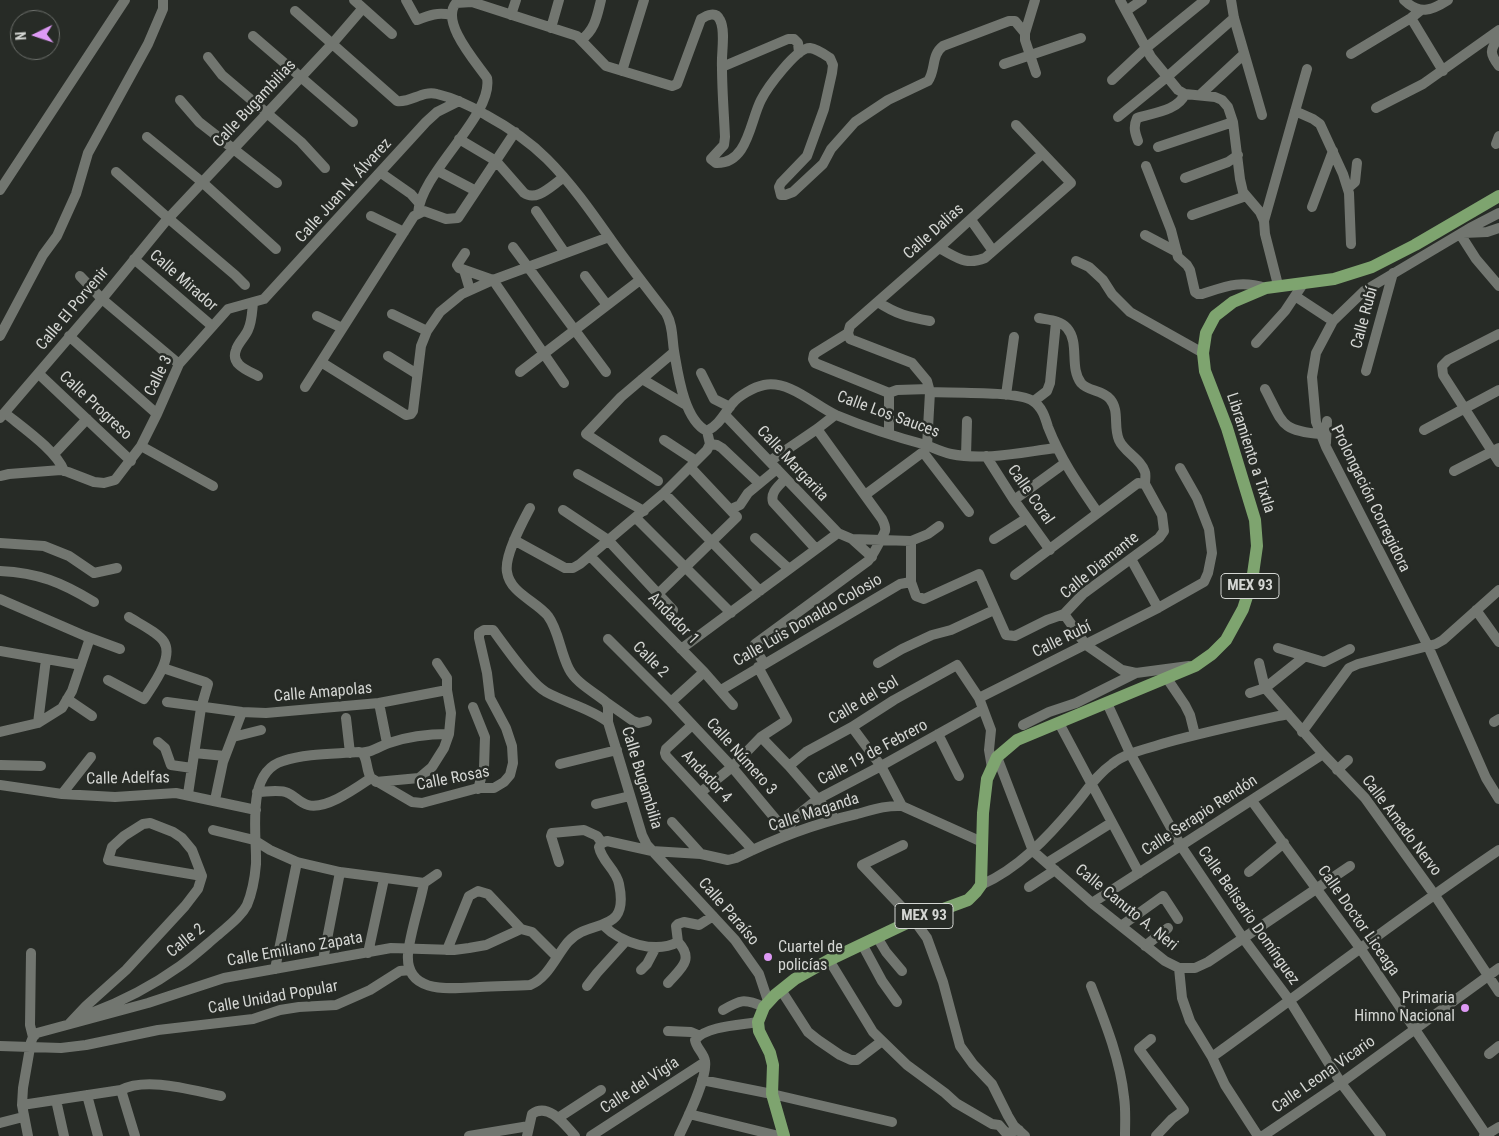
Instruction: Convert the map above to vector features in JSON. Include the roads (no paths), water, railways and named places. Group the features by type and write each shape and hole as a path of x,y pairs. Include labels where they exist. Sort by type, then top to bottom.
{"main road":[{"name":"Libramiento a Tixtla","path":"995,763 1018,740 1196,666 1226,640 1243,609 1252,581 1257,546 1256,520 1205,371 1203,353 1206,332 1215,316 1233,302 1272,286 1334,279 1372,266 1432,235 1499,196"},
{"path":"981,885 982,813 987,779 995,763"},
{"name":"MEX 93","path":"766,1004 795,979 829,960 914,920 968,900 981,885"},
{"path":"766,1004 758,1022 759,1031 770,1053 773,1065 772,1094 784,1136"}],"street":[{"path":"0,190 124,0"},
{"path":"0,336 43,255 57,236 76,194 88,153 148,44 163,8 163,0"},
{"path":"354,0 392,34"},
{"path":"406,0 417,20 433,14 451,15"},
{"path":"511,15 516,0"},
{"path":"551,28 559,0"},
{"path":"581,40 590,34 594,27 601,0"},
{"path":"622,71 644,0"},
{"path":"1035,0 1025,40 1036,73"},
{"path":"1120,0 1151,57 1178,90 1185,94 1215,97 1222,100 1228,106 1234,122 1243,192 1260,212 1264,221 1272,286 1241,283 1198,294 1195,292 1190,270 1178,257 1171,230 1146,166"},
{"path":"1126,11 1142,0"},
{"path":"1231,0 1234,18 1262,115"},
{"path":"1404,0 1411,7 1421,10 1438,7 1448,0"},
{"path":"305,387 414,216 438,171 478,110 486,94 487,78 460,40 451,15 452,8 456,2 472,1 577,36 606,66 672,86 676,84 701,19 708,14 714,15 720,19 722,28 725,137 724,145 712,159 716,163 727,162 741,150 747,142 761,99 778,76 799,53 808,48 830,58 832,73 824,109 807,156 780,183 781,195 792,192 823,164 831,150 855,122 888,100 928,82 932,76 938,50 952,42 1009,22 1015,22 1025,34"},
{"path":"1112,80 1198,2"},
{"name":"Calle Bugambilias","path":"168,218 332,44 363,8"},
{"path":"1351,54 1421,10"},
{"path":"295,11 397,100 402,102 420,94 435,93 478,110 515,132 547,159 584,202 669,319 686,405 701,429 707,432 710,444 707,450 640,515 573,568 566,568 514,540"},
{"path":"1118,117 1234,18"},
{"path":"1411,18 1443,71"},
{"path":"1376,108 1423,84 1499,30"},
{"path":"253,36 352,122"},
{"path":"1004,64 1081,38"},
{"path":"1499,38 1491,51 1492,57 1499,66"},
{"path":"722,67 788,39 794,39 798,43 799,53"},
{"path":"1200,95 1244,54"},
{"path":"208,57 222,75 301,142 325,168"},
{"path":"1264,221 1307,69"},
{"path":"1138,141 1134,130 1137,118 1172,107 1183,100 1185,94"},
{"path":"180,100 199,122 277,183"},
{"name":"Calle Juan N. Álvarez","path":"253,303 264,299 271,293 437,112 459,101"},
{"path":"1295,112 1320,124 1333,151 1348,188 1352,244"},
{"path":"1158,147 1234,122"},
{"path":"939,248 965,261 975,262 985,258 1071,183 1016,125"},
{"path":"381,173 411,194 418,208 451,220 458,218 515,132"},
{"path":"147,137 202,182 276,249"},
{"path":"459,139 496,161 524,193 530,197 536,196 563,178"},
{"path":"1312,207 1333,151"},
{"name":"Calle Dalias","path":"889,393 815,363 813,359 814,354 848,333 850,326 971,220 1042,154"},
{"path":"1185,178 1228,162 1238,155"},
{"path":"1348,188 1355,182 1357,163"},
{"path":"438,171 476,191"},
{"path":"116,172 235,275 244,285"},
{"path":"1192,215 1246,196"},
{"path":"536,211 565,253"},
{"name":"Prolongación Corregidora","path":"1499,213 1364,291 1333,321 1316,353 1312,377 1316,422 1326,446 1428,646 1486,778 1499,799"},
{"path":"371,216 404,232"},
{"name":"Calle El Porvenir","path":"3,416 168,218"},
{"path":"971,220 994,251"},
{"path":"1432,235 1487,232 1499,228"},
{"path":"1460,234 1476,259 1499,286"},
{"path":"1145,235 1176,252"},
{"path":"321,362 406,415 411,414 421,346 427,331 440,312 462,294 470,290 609,237"},
{"path":"513,247 606,372"},
{"path":"465,253 457,265 459,268 493,280 564,383"},
{"name":"Calle Mirador","path":"134,259 212,326"},
{"path":"1076,260 1103,280 1112,294 1130,312 1203,353"},
{"path":"464,270 470,290"},
{"name":"Calle Rubí","path":"1366,370 1393,274"},
{"path":"80,276 102,299 179,364"},
{"path":"585,276 607,305"},
{"path":"520,372 640,280"},
{"path":"1256,343 1285,311 1303,284"},
{"path":"1295,296 1333,321"},
{"path":"878,302 890,311 902,316 930,321"},
{"path":"253,303 248,331 236,350 235,360 239,365 258,376"},
{"name":"Calle 3","path":"64,471 94,482 104,483 115,480 141,446 158,414 179,364 228,309 253,303"},
{"path":"392,314 427,331"},
{"path":"317,316 342,328"},
{"path":"1015,575 1138,483 1145,484 1145,472 1119,440 1116,413 1112,402 1104,393 1090,389 1082,384 1076,373 1073,338 1067,328 1061,323 1039,318"},
{"path":"1034,401 1047,392 1050,384 1056,322"},
{"path":"848,333 850,338 912,364 927,381 930,390 925,449 969,512"},
{"path":"1499,334 1448,360 1442,366 1443,375 1496,449 1499,462"},
{"path":"69,336 158,414"},
{"path":"1006,395 1014,337"},
{"path":"658,481 586,434 621,397 674,352"},
{"path":"388,356 418,374"},
{"name":"Calle Margarita","path":"701,373 714,399 728,411 785,479 838,533"},
{"name":"Calle Progreso","path":"38,374 131,461"},
{"path":"642,380 686,405"},
{"name":"Calle Los Sauces","path":"707,432 714,428 740,396 762,385 772,384 785,387 835,414 925,449 966,456 986,456 1056,448"},
{"path":"1265,389 1284,424 1291,430 1301,433 1321,434"},
{"path":"889,434 889,393 897,390 930,390 1006,395 1034,401 1041,409 1064,464 1098,513"},
{"path":"1424,430 1499,390"},
{"path":"770,461 817,429 835,414"},
{"path":"0,476 64,471 62,464 54,454 3,416"},
{"path":"54,454 87,419"},
{"path":"1326,446 1327,421"},
{"path":"966,456 967,422"},
{"path":"701,792 732,767 761,737 786,720 761,665 755,644 872,557 885,532 885,525 882,519 817,429"},
{"path":"664,440 693,464 734,513"},
{"path":"710,444 718,445 722,448 759,483"},
{"path":"141,446 213,486"},
{"path":"865,495 925,449"},
{"path":"1454,471 1496,449"},
{"name":"Calle Coral","path":"986,456 1014,500 1050,550"},
{"path":"1014,500 1064,464"},
{"name":"Calle Rubí","path":"978,698 1086,645 1204,582 1212,553 1209,529 1204,514 1180,468"},
{"path":"659,593 711,542 748,493 777,469"},
{"path":"578,474 640,515 685,567 731,613"},
{"path":"785,479 774,491 772,496 773,502 816,549"},
{"name":"Calle Diamante","path":"1136,673 1122,670 1086,645 1064,614 1083,594 1159,538 1164,531 1162,515 1145,484"},
{"path":"664,493 760,591"},
{"path":"530,508 514,540 506,566 513,586 547,615 570,670 578,680 633,721 639,723 647,721"},
{"path":"563,510 608,540 673,610"},
{"path":"994,539 1027,518"},
{"path":"852,539 912,541 928,534 939,526"},
{"path":"681,649 838,533 852,539 872,557"},
{"path":"755,538 789,570"},
{"path":"912,541 912,582 916,596 924,599 979,574 1006,635 1010,637 1064,614"},
{"path":"0,543 23,543 44,546 69,556 94,573 117,568"},
{"name":"Andador 1","path":"590,556 704,672 733,705"},
{"path":"1131,559 1158,608"},
{"path":"0,571 38,575 60,583 94,602"},
{"name":"Calle Luis Donaldo Colosio","path":"721,690 900,584 912,582"},
{"path":"1302,732 1349,668 1443,640 1499,590"},
{"path":"0,599 120,649"},
{"path":"878,663 932,635 951,630 994,610"},
{"path":"1476,610 1499,642"},
{"path":"108,680 144,699 163,668 166,650 163,640 128,617"},
{"name":"Calle Bugambilia","path":"512,746 506,728 490,698 487,673 479,638 479,633 484,630 493,630 534,683 545,692 600,716 608,722 642,834 652,851"},
{"path":"0,732 38,723 62,708 81,665 90,638"},
{"name":"Calle 2","path":"608,639 671,702"},
{"path":"1278,648 1324,662 1350,649"},
{"path":"0,651 81,665"},
{"path":"1250,693 1265,688 1304,657"},
{"path":"38,723 46,659"},
{"path":"437,663 447,678 446,690 451,713 449,734 444,748 432,767 424,775 419,778 373,780 319,806 309,806 288,793 257,792 264,774 281,761 302,757 350,753 363,754 387,743 416,736 449,734"},
{"path":"1259,664 1265,688"},
{"name":"Calle del Sol","path":"789,766 806,752 958,665 978,698"},
{"path":"1022,725 1136,673 1164,668 1196,666"},
{"path":"163,668 208,684 201,708 188,794"},
{"path":"671,702 704,672"},
{"path":"1166,677 1185,705 1190,715 1195,735"},
{"name":"Calle Amado Nervo","path":"1265,688 1302,732 1365,798 1434,894 1499,992"},
{"name":"Calle Amapolas","path":"201,708 266,713 379,704 446,690"},
{"path":"978,698 991,730 989,750 1033,851"},
{"path":"67,700 92,716"},
{"path":"167,702 201,708"},
{"path":"606,702 608,722"},
{"name":"Calle Número 3","path":"671,702 732,767 788,834"},
{"name":"Calle Belisario Domínguez","path":"1107,703 1130,753 1181,846 1243,938 1290,1001 1341,1083 1380,1136"},
{"path":"379,704 387,743"},
{"path":"474,707 485,737 484,768 478,789"},
{"name":"Calle 19 de Febrero","path":"788,834 794,818 818,799 983,709"},
{"path":"215,800 225,756 242,712"},
{"path":"981,885 998,878 1033,851 1103,771 1130,753 1195,735 1288,714"},
{"path":"346,718 350,753"},
{"path":"1059,723 1138,873"},
{"name":"Andador 4","path":"692,725 665,752 753,850"},
{"path":"852,727 881,766 902,806 982,842"},
{"path":"233,737 261,730"},
{"path":"938,734 959,776"},
{"path":"761,737 835,819"},
{"path":"158,742 165,748 171,765 192,768"},
{"name":"Calle Rosas","path":"373,780 412,802 432,801 478,789 494,788 504,782 510,775 513,763 512,746"},
{"path":"560,764 617,750"},
{"path":"194,753 225,756"},
{"path":"363,754 367,759 368,774 373,780"},
{"name":"Calle Serapio Rendón","path":"1092,903 1323,754"},
{"path":"62,794 91,757"},
{"path":"1337,770 1348,760"},
{"path":"0,765 41,766"},
{"name":"Calle Adelfas","path":"0,785 62,794 125,798 152,793 188,794 256,810"},
{"name":"Calle 2","path":"72,1021 141,991 182,966 236,919 247,905 256,864 254,840 257,792"},
{"path":"596,804 630,796"},
{"name":"Calle Doctor Liceaga","path":"1252,801 1360,948 1486,1136"},
{"name":"Calle Maganda","path":"652,851 701,854 728,860 788,834 835,819 891,806 902,806"},
{"path":"672,822 701,854"},
{"path":"72,1021 126,970 185,906 198,889 202,876 192,850 182,838 173,832 150,823 143,824 124,836 112,847 108,860 202,876"},
{"path":"1029,887 1051,866 1111,823"},
{"path":"213,830 254,840 270,850 297,862 340,872 424,883 438,874"},
{"path":"560,862 551,836 552,833 584,830 597,836 602,843"},
{"path":"424,883 408,955 410,970 414,976 423,984 441,989 530,985 542,978 574,936 581,931 603,925 614,919 617,914 620,886 616,874 601,856 599,847 602,843 607,840 624,846 652,851"},
{"path":"1249,872 1284,843"},
{"path":"903,845 862,865 914,920 927,938 943,982 960,1046 973,1064 992,1084 1008,1116 1022,1133"},
{"path":"1212,1057 1434,894 1499,850"},
{"name":"Calle Paraíso","path":"652,851 735,940 758,974 766,1004"},
{"name":"Calle Canuto A. Neri","path":"1033,851 1145,946 1164,961 1180,968 1182,998 1190,1021 1212,1057 1225,1085 1258,1136"},
{"path":"275,969 297,862"},
{"path":"1180,968 1195,968 1208,962 1350,866"},
{"path":"323,960 340,872"},
{"path":"368,953 384,879"},
{"path":"447,950 470,896 478,891 488,894 521,929 532,932 557,957"},
{"path":"1120,926 1162,896 1178,919"},
{"path":"668,983 683,965 687,956 684,948 678,942 676,926 684,922 699,925 713,916"},
{"path":"603,925 610,932 626,941 656,947 678,942"},
{"path":"1145,946 1168,928"},
{"name":"Calle Emiliano Zapata","path":"33,1037 37,1033 72,1021 148,1003 224,978 391,948 447,950 469,948 486,945 521,929"},
{"path":"877,938 902,971"},
{"path":"587,986 626,941"},
{"path":"862,944 877,973 897,1002"},
{"path":"641,970 647,964 656,947"},
{"path":"28,1136 22,1105 33,1037 30,1025 31,953"},
{"path":"829,960 869,1027 907,1065 956,1104 992,1124 999,1125 1006,1133 1022,1133"},
{"name":"Calle Leona Vicario","path":"1263,1136 1341,1083 1499,968"},
{"name":"Calle Unidad Popular","path":"0,1046 61,1048 86,1045 158,1030 253,1019 280,1010 336,1005 370,990 400,971 410,970"},
{"path":"1091,986 1114,1051 1124,1098 1125,1136"},
{"path":"782,990 808,1032 840,1055 851,1060 857,1060 882,1041"},
{"path":"722,1010 738,1001 766,1004"},
{"path":"696,1037 711,1030 758,1022"},
{"path":"668,1030 691,1032 696,1037 696,1044 703,1054 705,1062 702,1080 679,1136"},
{"path":"1151,1039 1139,1049 1184,1110 1172,1119 1156,1136"},
{"path":"1489,1054 1499,1046"},
{"name":"Calle del Vigía","path":"591,1136 705,1062"},
{"path":"702,1080 892,1122"},
{"path":"22,1105 121,1090 136,1085 181,1088 221,1096"},
{"path":"121,1090 135,1136"},
{"path":"558,1118 601,1090"},
{"path":"87,1095 98,1136"},
{"path":"56,1100 64,1136"},
{"path":"469,1136 528,1131 532,1114 543,1110 558,1118 575,1136"},
{"path":"689,1114 779,1136"},
{"path":"0,1123 23,1117"},
{"path":"1486,1136 1499,1127"}],"place":[{"name":"Cuartel de policías","path":"768,957"},
{"name":"Primaria Himno Nacional","path":"1465,1008"}]}
